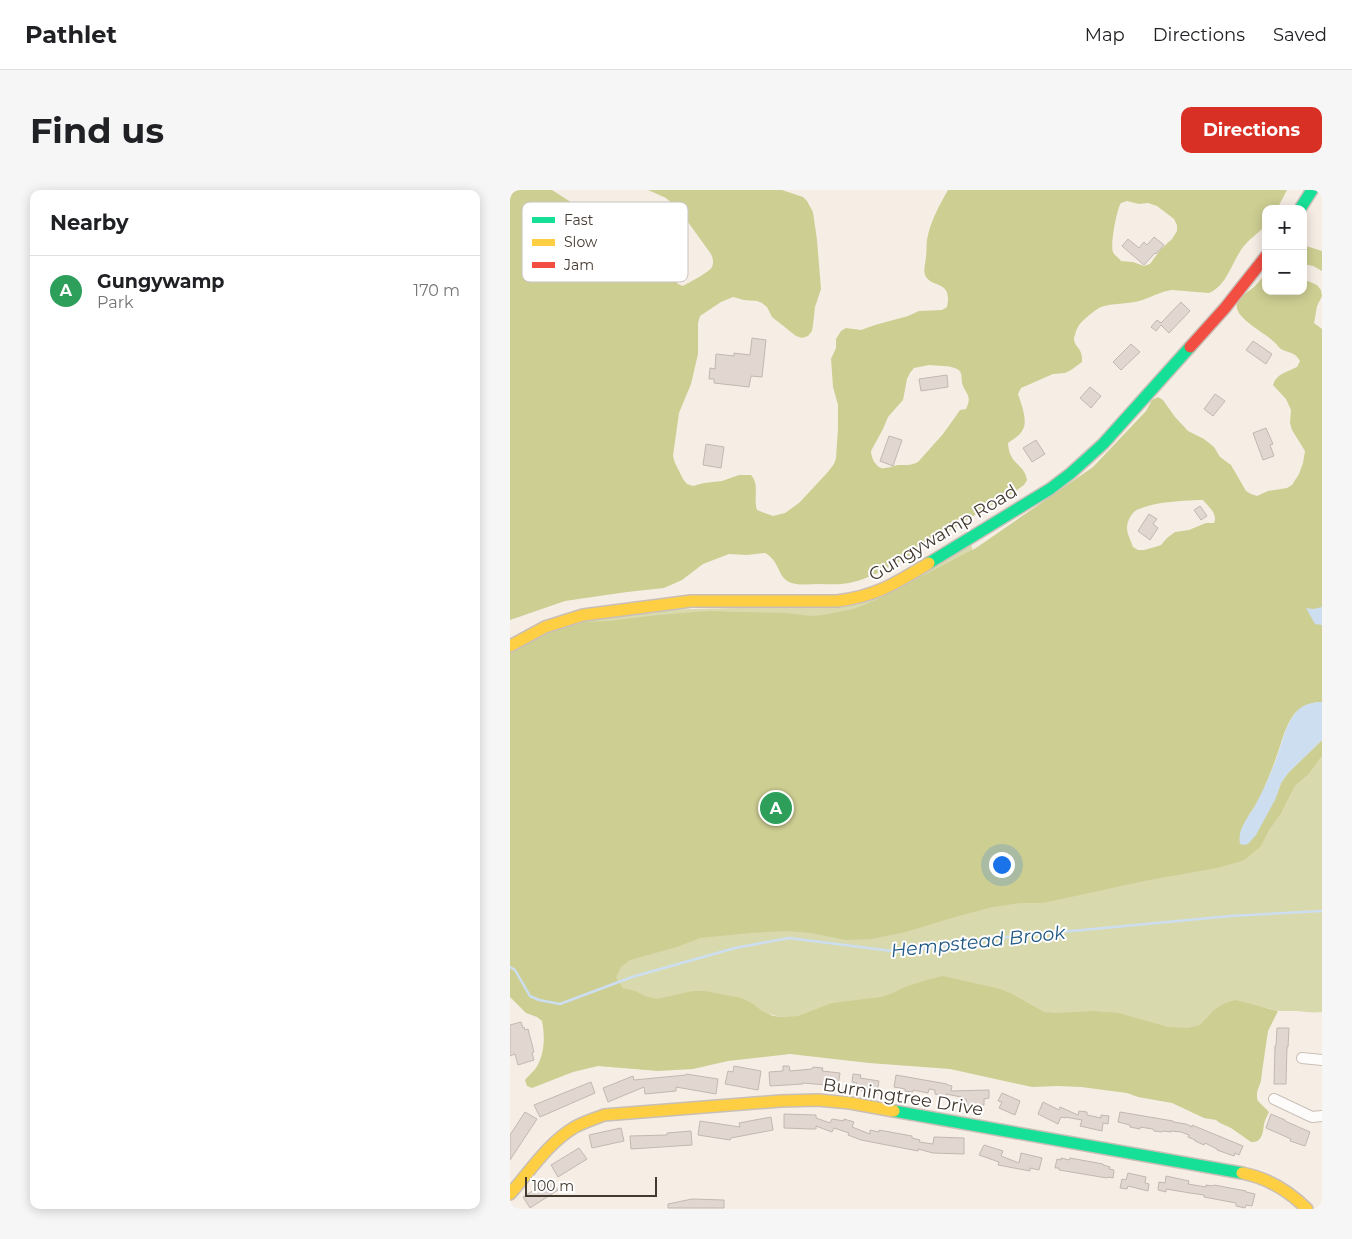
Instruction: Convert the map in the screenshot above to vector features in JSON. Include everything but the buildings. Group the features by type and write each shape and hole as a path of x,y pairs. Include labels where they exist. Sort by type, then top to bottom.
{"street":[{"path":"1303,205 1312,190"},
{"name":"Gungywamp Road","path":"510,646 540,628 583,615 690,601 837,601 871,595 887,588 1070,475 1103,444 1225,308 1262,261"},
{"path":"1302,1058 1322,1060"},
{"path":"1274,1099 1312,1117 1322,1116"},
{"name":"Burningtree Drive","path":"510,1194 555,1143 569,1131 584,1122 604,1115 780,1101 818,1100 850,1103 1244,1173 1264,1178 1282,1186 1307,1209"}],"green space":[{"path":"510,190 552,190 571,202 522,202 522,282 676,282 683,286 710,269 713,264 712,256 688,222 688,202 670,202 648,190 782,190 803,197 807,201 813,212 821,289 815,307 812,331 808,336 802,338 796,336 772,317 767,307 762,303 733,297 721,302 700,316 698,323 698,354 691,384 679,413 673,456 683,479 687,484 693,486 722,481 739,475 751,475 756,487 757,510 773,516 785,513 799,503 834,464 838,429 838,405 833,387 831,359 836,348 836,339 841,331 846,328 861,330 919,311 942,310 947,307 947,292 944,288 928,279 924,270 930,227 948,190 1287,190 1279,205 1262,205 1262,229 1243,246 1228,274 1215,290 1209,293 1172,290 1139,301 1101,307 1085,319 1077,328 1074,341 1080,350 1082,362 1065,373 1053,374 1021,388 1018,394 1024,412 1024,426 1021,433 1008,443 1011,456 1023,470 1027,480 1024,485 1013,493 977,513 894,565 858,581 838,584 792,583 782,576 773,560 765,553 729,554 703,564 682,580 664,588 565,601 510,620","holes":["1127,201 1139,204 1148,203 1157,206 1174,219 1177,231 1150,264 1144,266 1133,262 1121,261 1114,254 1112,248 1113,235 1121,203","929,365 957,369 960,372 962,383 969,398 966,409 960,410 943,434 918,462 887,468 881,468 877,465 871,451 888,417 903,400 907,379 914,368"]},
{"path":"1307,246 1322,251 1322,271 1307,265"},
{"path":"1262,277 1262,295 1307,295 1307,281 1317,285 1321,290 1322,296 1317,306 1314,323 1322,329 1322,702 1312,703 1297,711 1293,716 1286,728 1266,783 1247,817 1275,800 1281,783 1288,773 1322,740 1322,756 1309,774 1295,786 1282,812 1269,830 1261,846 1242,861 1217,868 1149,880 1043,903 1020,903 993,907 906,932 871,939 846,940 811,933 787,931 700,938 677,947 630,960 621,967 616,978 623,988 657,999 693,991 705,991 741,998 773,1016 785,1017 798,1016 832,1003 881,997 905,987 943,976 1000,989 1044,1012 1093,1011 1119,1013 1168,1027 1188,1028 1200,1025 1213,1011 1223,1004 1235,1000 1278,1011 1268,1031 1261,1081 1257,1092 1258,1101 1269,1112 1260,1139 1251,1142 1216,1120 1204,1118 1172,1103 1138,1097 1127,1093 1081,1087 1032,1087 950,1069 869,1063 790,1054 728,1061 693,1069 658,1071 598,1066 573,1072 532,1088 527,1086 525,1080 536,1068 541,1057 544,1033 542,1021 526,1013 510,997 510,653 537,637 583,622 708,611 786,613 811,616 853,609 876,600 976,548 1093,467 1146,411 1152,400 1158,397 1163,400 1188,431 1204,439 1214,447 1220,457 1231,465 1246,491 1257,496 1268,491 1287,488 1292,485 1299,474 1305,451 1292,430 1290,423 1291,410 1286,399 1273,385 1279,376 1297,367 1300,361 1292,353 1281,349 1245,319 1237,309 1240,298 1256,285","holes":["1203,500 1215,517 1214,523 1206,523 1189,530 1175,532 1161,545 1155,547 1144,550 1138,550 1133,547 1127,525 1130,517 1136,510 1160,503"]},
{"path":"971,544 1047,831 1273,785 1282,812 1295,786 1309,774 1322,756 1322,1012 1282,1011 1268,1008 1190,1033 803,1015 788,1017 763,1012 623,1015 510,656 573,623 653,610 847,605"}],"water":[{"path":"1322,607 1322,625 1315,624 1306,608"},
{"path":"1322,702 1322,740 1288,773 1281,783 1275,800 1256,835 1248,844 1240,844 1240,833 1266,783 1284,734 1293,716 1303,707 1312,703"}],"waterway":[{"name":"Hempstead Brook","path":"510,967 515,970 530,996 539,1000 560,1004 632,977 735,948 789,938 900,952 1008,937 1231,916 1322,911"}],"traffic: fast":[{"path":"1303,205 1312,190"},
{"path":"929,563 1050,489 1071,473 1103,444 1190,347"},
{"path":"894,1111 1242,1173"}],"traffic: slow":[{"path":"510,646 545,627 583,615 691,601 837,601 851,599 886,588 929,563"},
{"path":"510,1194 540,1158 566,1133 585,1122 604,1115 780,1101 818,1100 850,1103 894,1111"},
{"path":"1242,1173 1260,1178 1277,1186 1307,1209"}],"traffic: jam":[{"path":"1190,347 1225,308 1262,261"}],"place":[{"name":"Gungywamp","path":"776,808"}]}
